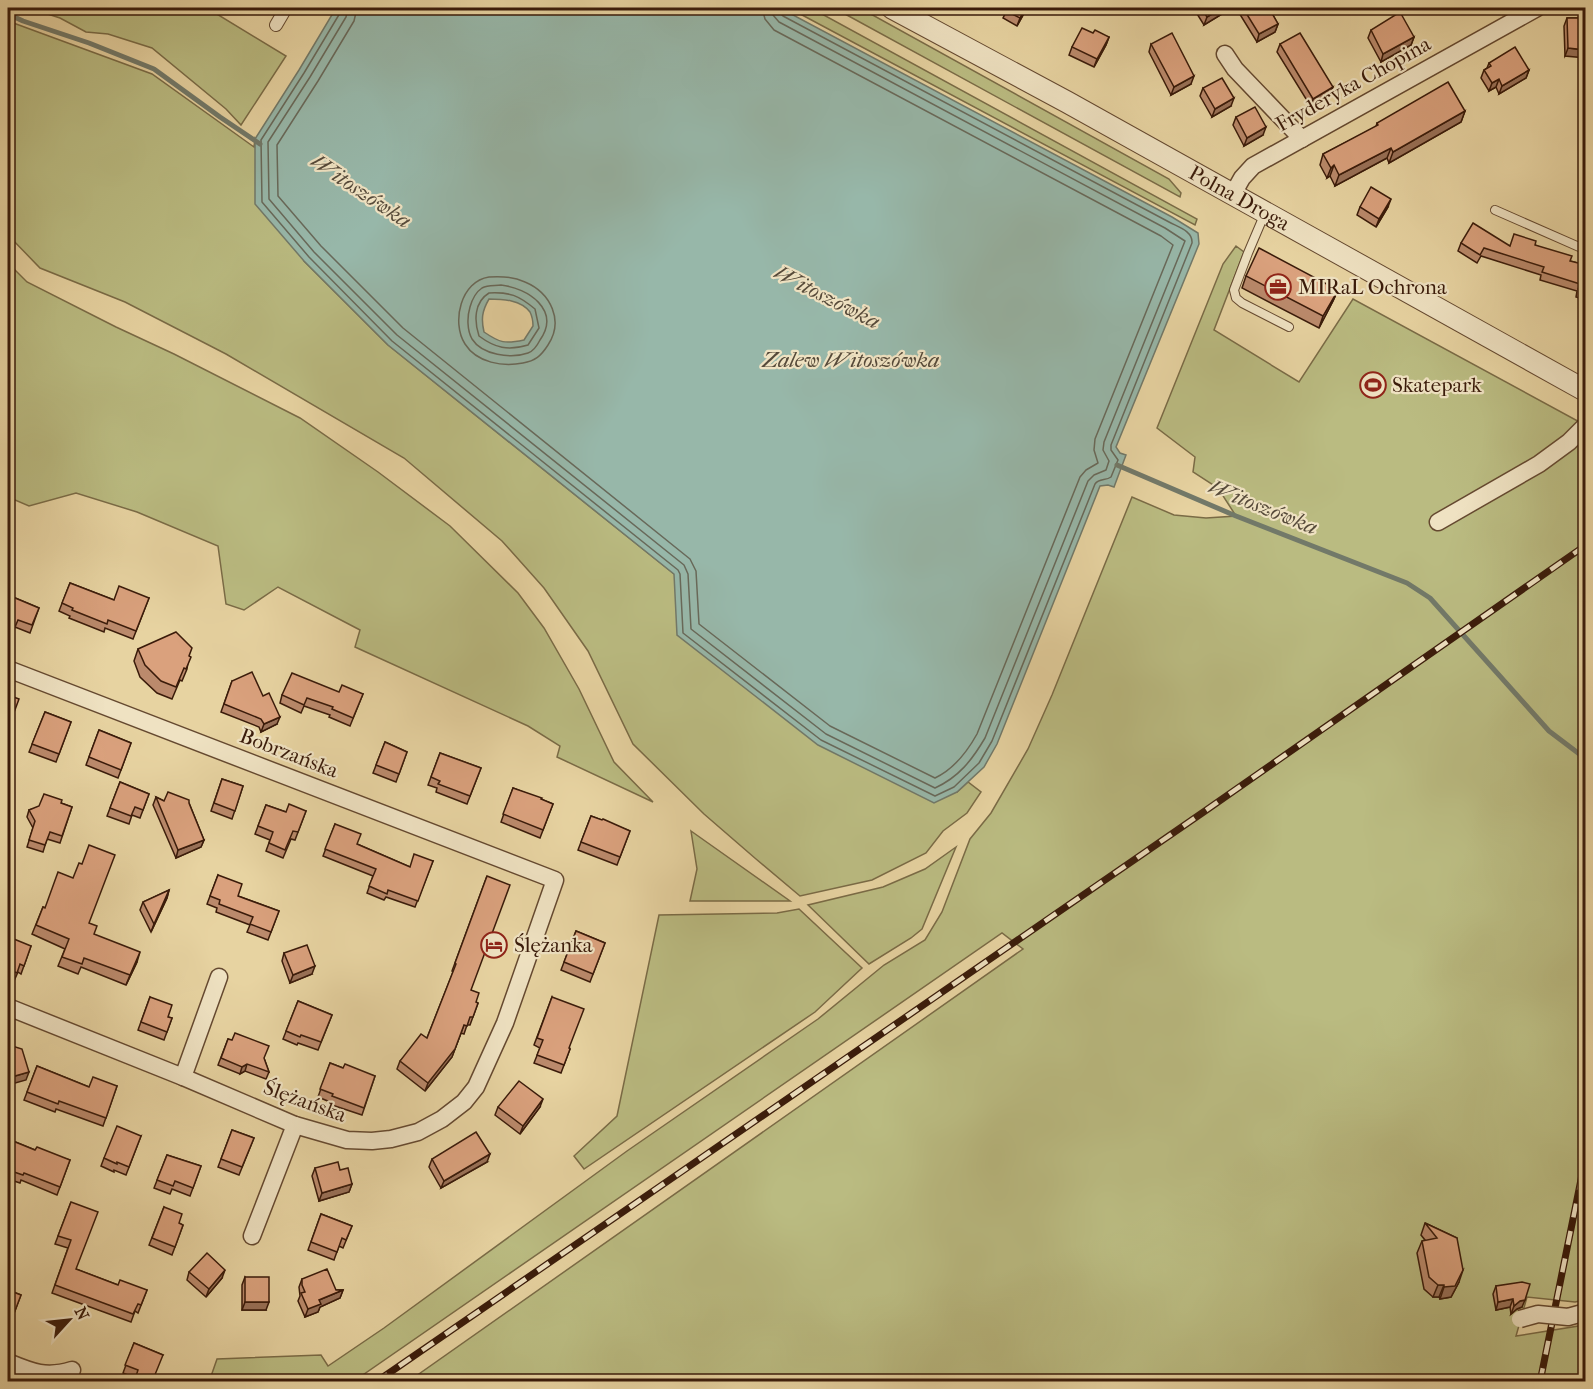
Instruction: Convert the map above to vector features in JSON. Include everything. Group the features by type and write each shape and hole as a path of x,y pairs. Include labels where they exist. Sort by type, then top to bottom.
{"street":[{"path":"276,25 286,8"},
{"name":"Polna Droga","path":"892,8 1233,194 1586,391"},
{"name":"Fryderyka Chopina","path":"1233,194 1242,178 1253,166 1535,8"},
{"path":"1225,54 1235,69 1302,139"},
{"path":"1438,522 1539,464 1569,442 1586,425"},
{"name":"Bobrzańska","path":"8,669 555,880"},
{"name":"Ślężańska","path":"8,1008 183,1077 295,1125 346,1140 372,1142 391,1139 418,1132 442,1119 464,1102 476,1087 505,1023 555,880"},
{"path":"183,1077 219,977"},
{"path":"252,1236 295,1125"},
{"path":"1520,1319 1538,1314 1568,1317 1586,1312"},
{"path":"8,1362 39,1374 59,1374 72,1370"}],"lane":[{"path":"1495,210 1586,250"},
{"path":"1265,213 1234,290 1236,298 1242,303 1289,327"}],"green space":[{"path":"29,8 207,8 286,56 241,125 226,109 152,48 108,34 86,32 60,18"},
{"path":"789,8 811,8 1197,219 1195,225"},
{"path":"834,8 860,8 1169,179 1181,193 1180,197"},
{"path":"8,21 152,74 254,147 255,139 304,261 388,345 674,574 957,792 968,782 981,792 967,813 943,831 926,853 872,880 800,896 704,814 633,744 588,651 544,588 502,541 404,458 226,354 125,302 40,268 8,235"},
{"path":"1236,246 1244,252 1214,330 1299,382 1353,299 1585,425 1585,1300 1575,1302 1527,1297 1516,1336 1585,1325 1585,1381 409,1381 1023,949 1002,933 354,1381 209,1382 217,1359 321,1355 328,1366 384,1328 627,1151 818,1019 884,965 925,940 942,912 970,839 991,813 1028,749 1132,497 1174,515 1206,518 1236,516 1218,488 1193,472 1195,457 1157,428 1223,264"},
{"path":"8,263 27,282 300,418 450,526 518,593 544,628 579,689 614,762 653,802 557,757 560,746 528,726 355,647 360,630 278,587 244,610 226,604 218,546 137,512 76,493 29,506 8,497"},
{"path":"691,831 790,901 690,901 697,869"},
{"path":"956,847 922,929 869,964 808,905 883,887 925,869"},
{"path":"799,909 862,968 815,1012 584,1169 574,1156 617,1116 659,915 777,913"}],"water":[{"name":"Zalew Witoszówka","path":"336,8 780,8 1198,233 1199,244 1116,447 1120,453 1126,455 1114,487 1100,486 997,744 984,767 957,792 934,803 818,745 677,635 674,574 388,345 304,261 255,204 255,139","holes":["489,299 517,303 530,312 533,326 524,340 503,342 484,332 482,319"]}],"building":[{"path":"1007,8 1026,8 1020,18 1006,11"},
{"path":"1201,8 1222,8 1207,17"},
{"path":"1243,8 1269,8 1278,24 1259,34"},
{"path":"1400,12 1414,37 1383,54 1371,30"},
{"path":"1567,18 1586,18 1586,50 1568,48"},
{"path":"1082,28 1093,33 1095,30 1109,37 1097,59 1072,47"},
{"path":"1172,33 1194,76 1174,87 1151,44"},
{"path":"1300,33 1333,87 1313,99 1280,44"},
{"path":"1515,47 1529,70 1502,86 1499,79 1492,83 1484,70 1491,66 1489,63"},
{"path":"1222,78 1234,98 1215,109 1203,88"},
{"path":"1448,82 1465,111 1393,152 1391,148 1339,175 1334,165 1331,168 1323,154 1378,125 1377,123"},
{"path":"1255,107 1266,127 1247,138 1236,117"},
{"path":"1371,187 1391,199 1379,219 1360,207"},
{"path":"1473,223 1510,246 1514,234 1536,241 1535,245 1572,256 1570,261 1586,265 1586,291 1578,289 1580,284 1542,272 1544,267 1484,248 1480,255 1461,243"},
{"path":"1259,248 1338,290 1323,316 1246,276"},
{"path":"70,583 114,600 119,586 149,598 136,631 108,620 107,624 72,610 73,608 62,603"},
{"path":"8,595 39,608 32,625 18,620 15,627 8,624"},
{"path":"176,632 192,648 189,656 191,657 176,687 161,681 145,665 138,649"},
{"path":"252,672 263,696 269,693 280,717 264,724 261,719 224,704 232,681"},
{"path":"292,673 339,692 342,685 363,694 353,718 332,709 333,707 307,698 304,705 282,695"},
{"path":"8,695 19,699 9,726 8,726"},
{"path":"45,712 71,722 59,754 32,744"},
{"path":"99,730 131,743 121,770 89,757"},
{"path":"385,742 407,752 399,774 376,765"},
{"path":"440,753 481,768 470,796 438,784 440,781 431,777"},
{"path":"222,779 243,786 235,811 214,803"},
{"path":"120,782 149,794 143,810 135,807 131,816 110,808"},
{"path":"513,788 553,804 543,830 503,814"},
{"path":"168,792 189,800 204,840 178,850 156,797 164,801"},
{"path":"44,794 62,800 61,803 72,807 62,836 50,832 45,845 29,840 35,821 29,810 39,806"},
{"path":"8,802 13,804 8,818"},
{"path":"289,804 306,811 298,832 293,831 285,850 269,843 273,832 258,826 266,805 286,812"},
{"path":"591,816 630,831 620,857 581,842"},
{"path":"335,824 361,834 357,844 410,867 414,854 433,861 418,901 388,890 387,894 369,886 376,869 325,849"},
{"path":"89,845 115,855 89,923 97,926 94,934 140,952 130,975 84,958 82,964 62,957 69,939 36,925 58,872 73,878 79,863 82,864"},
{"path":"218,875 242,884 238,896 279,911 271,932 250,924 253,917 219,904 220,900 210,896"},
{"path":"487,876 510,885 471,990 479,993 476,1002 478,1003 473,1017 470,1017 467,1026 464,1025 455,1049 428,1083 400,1061 421,1034 427,1038"},
{"path":"169,890 154,924 143,902"},
{"path":"576,931 605,943 593,974 564,962"},
{"path":"9,937 31,946 24,966 20,964 17,973 8,969"},
{"path":"307,945 315,966 293,975 284,953"},
{"path":"150,997 172,1005 168,1017 172,1018 167,1032 141,1022"},
{"path":"552,997 584,1009 564,1065 537,1055 543,1040 537,1038"},
{"path":"298,1001 332,1015 321,1042 286,1031"},
{"path":"235,1033 269,1046 264,1058 269,1072 247,1064 242,1067 221,1058 228,1039 232,1040"},
{"path":"8,1039 11,1040 9,1045 22,1049 29,1072 8,1078"},
{"path":"330,1063 343,1068 345,1064 375,1076 364,1108 320,1089"},
{"path":"37,1066 89,1087 93,1077 117,1086 106,1118 27,1092"},
{"path":"519,1081 543,1099 523,1126 498,1107"},
{"path":"117,1126 141,1136 129,1167 104,1158"},
{"path":"232,1130 254,1138 242,1167 221,1159"},
{"path":"476,1132 490,1154 444,1181 432,1159"},
{"path":"8,1139 70,1160 60,1187 24,1173 23,1175 8,1170"},
{"path":"167,1155 201,1166 193,1188 175,1181 173,1186 157,1180"},
{"path":"338,1162 340,1170 348,1168 352,1184 322,1193 315,1168"},
{"path":"71,1202 98,1212 76,1269 118,1285 120,1280 147,1290 141,1305 138,1304 133,1314 55,1285 71,1240 58,1236"},
{"path":"164,1207 182,1214 179,1223 183,1225 175,1247 152,1238"},
{"path":"321,1214 352,1226 346,1240 342,1238 337,1252 311,1242"},
{"path":"1425,1223 1457,1238 1463,1270 1455,1286 1438,1285 1429,1277 1422,1241 1437,1238"},
{"path":"207,1253 225,1270 209,1289 189,1272"},
{"path":"327,1269 336,1290 343,1290 319,1300 321,1304 308,1309 301,1293 305,1292 302,1279"},
{"path":"245,1277 269,1277 269,1302 245,1302"},
{"path":"1522,1282 1530,1284 1525,1300 1514,1306 1513,1299 1498,1302 1496,1286"},
{"path":"8,1290 21,1295 13,1316 8,1314"},
{"path":"134,1343 163,1355 152,1382 134,1382 138,1370 125,1365"}],"waterway":[{"name":"Witoszówka","path":"8,14 154,69 260,144"},
{"name":"Witoszówka","path":"1117,465 1236,516 1407,583 1430,598 1549,731 1586,759"}],"railway":[{"path":"376,1382 1205,811 1586,545"},
{"path":"1540,1382 1586,1155"}],"place":[{"name":"MIRaL Ochrona","path":"1278,287"},
{"name":"Skatepark","path":"1373,385"},
{"name":"Ślężanka","path":"494,945"}]}
